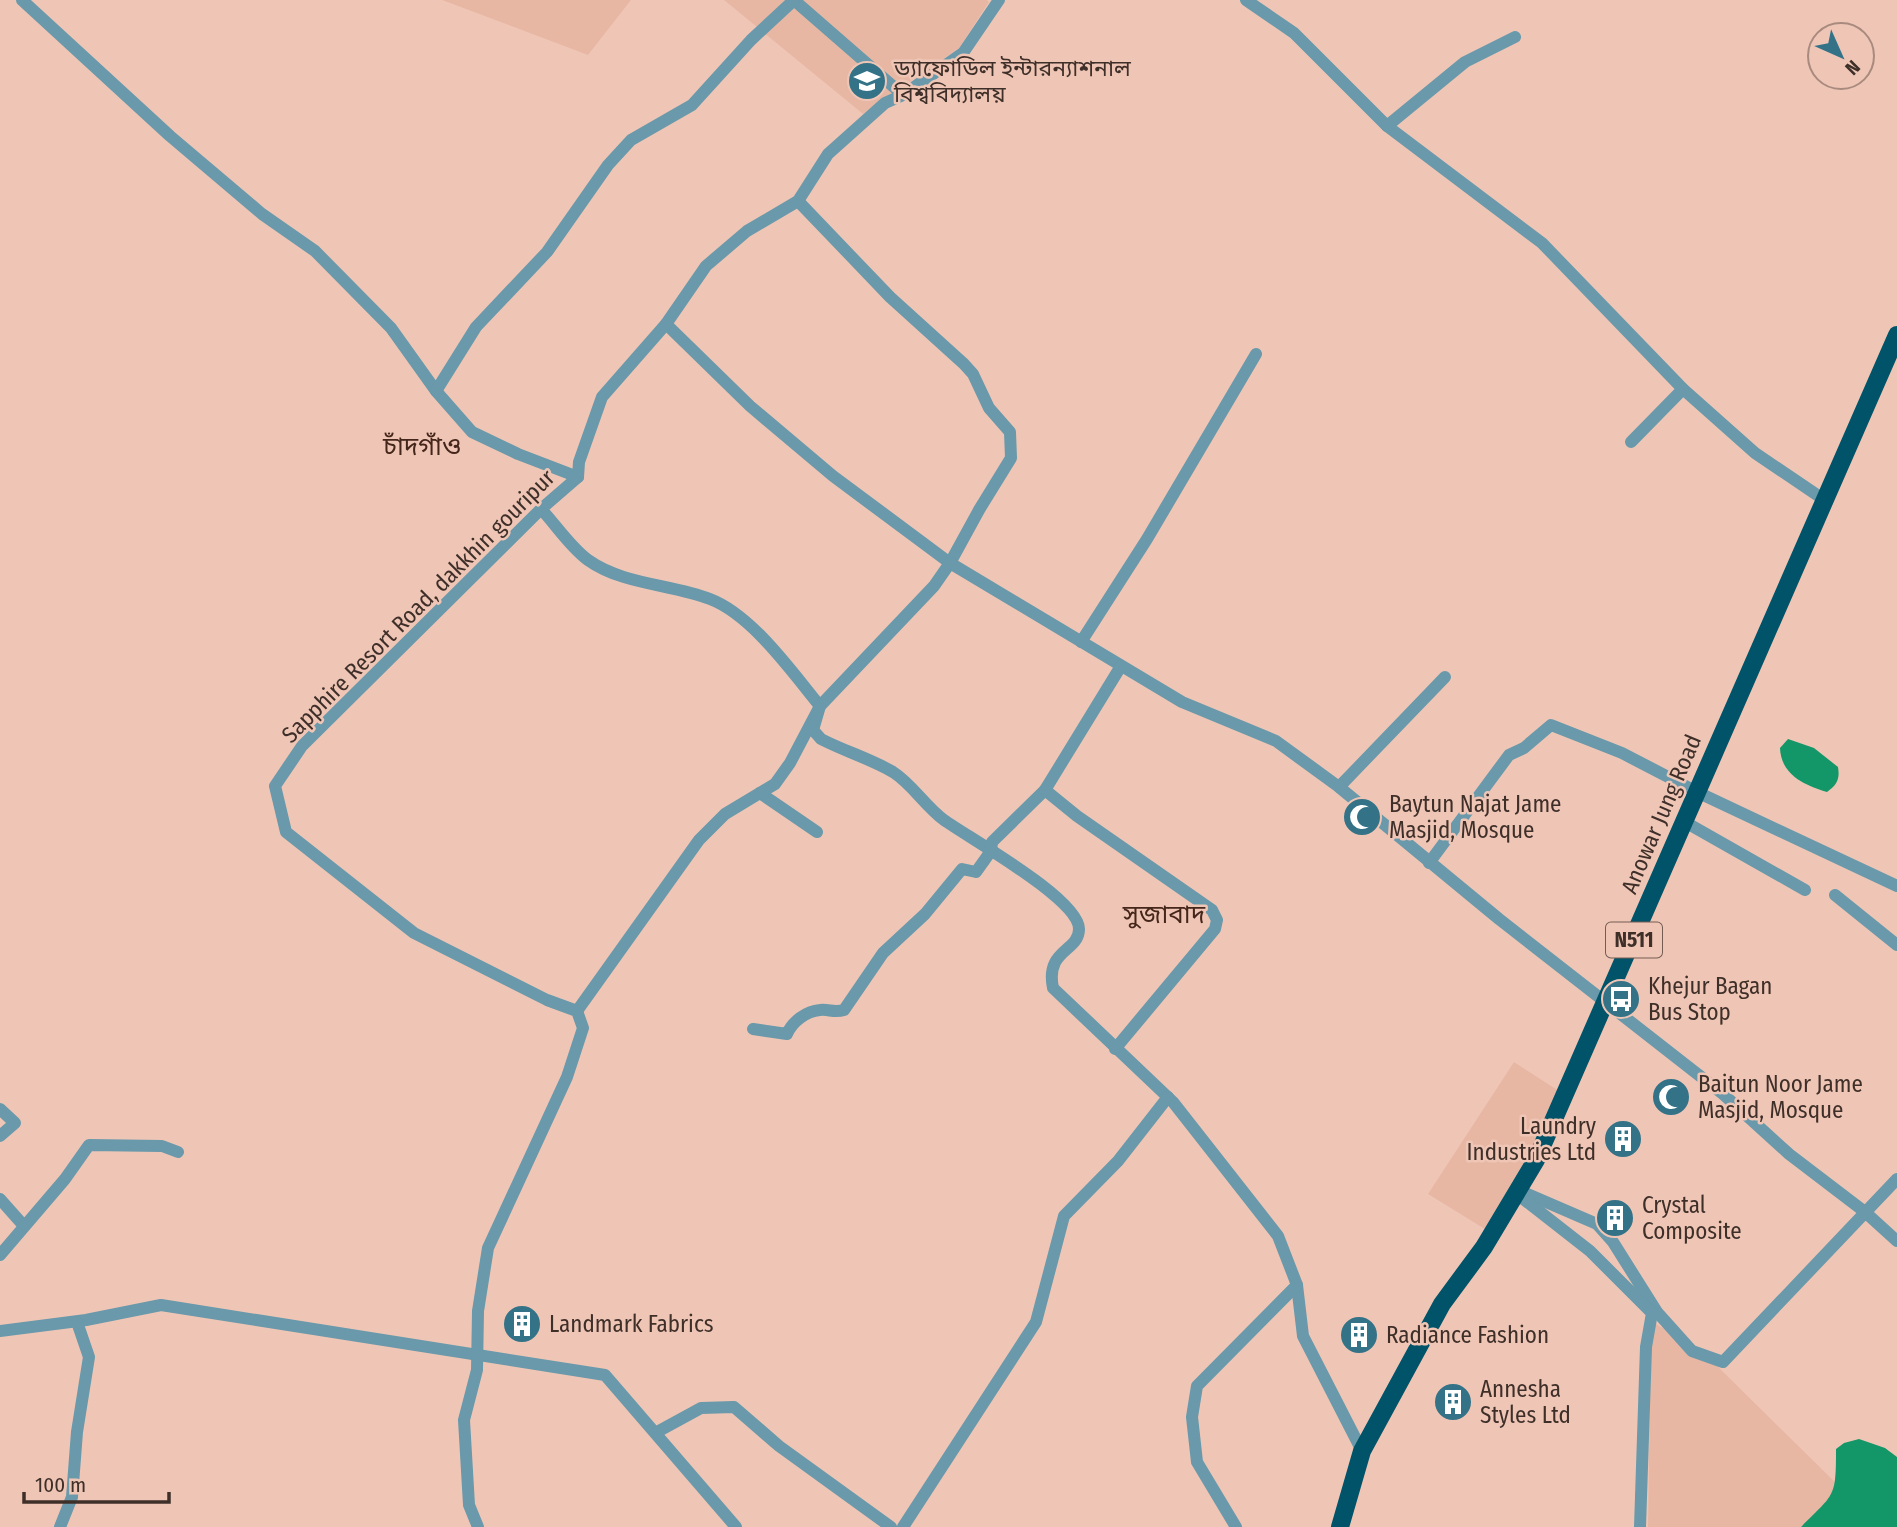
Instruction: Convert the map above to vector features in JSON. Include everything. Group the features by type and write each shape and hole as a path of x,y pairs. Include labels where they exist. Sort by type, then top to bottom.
{"highway":[{"name":"Anowar Jung Road","path":"1340,1527 1362,1451 1441,1304 1484,1247 1536,1160 1796,569 1823,499 1896,341"}],"street":[{"path":"22,0 170,136 261,214 314,251 391,328 436,391 472,432 518,454 578,477"},
{"path":"436,391 476,327 547,252 608,165 631,140 691,105 751,40 794,0 903,95"},
{"name":"Sapphire Resort Road, dakkhin gouripur","path":"578,1011 547,1000 414,933 286,832 275,786 302,746 541,509 578,477 579,462 603,397 666,324 706,266 747,231 798,201 828,154 885,103 903,95 963,53 999,0"},
{"path":"1246,0 1294,33 1387,127 1542,243 1683,389 1755,453 1823,499"},
{"path":"1387,127 1465,62 1515,37"},
{"path":"474,1524 470,1505 464,1420 479,1354 478,1311 488,1248 566,1077 583,1028 578,1011 699,840 725,814 775,785 790,763 820,706 934,586 1011,458 1010,432 989,408 973,374 890,297 798,201"},
{"path":"666,324 750,406 833,476 950,563 1182,702 1276,741 1339,787 1429,863 1723,1094 1789,1154 1865,1212 1897,1241"},
{"path":"1081,642 1147,539 1256,354"},
{"path":"1631,442 1683,389"},
{"path":"541,509 588,560 669,589 711,599 738,617 770,647 820,706"},
{"path":"753,1029 787,1034 791,1024 811,1013 844,1010 883,953 925,914 962,869 976,873 990,851 992,842 1045,790 1121,666"},
{"path":"1339,787 1444,677"},
{"path":"820,706 813,730 821,738 892,771 926,806 990,851 1036,878 1075,916 1079,928 1076,940 1057,958 1051,976 1053,988 1168,1097 1233,1174 1278,1236 1297,1285 1303,1336 1362,1451"},
{"path":"1429,863 1509,755 1524,748 1550,724 1622,753 1697,792 1897,886"},
{"path":"1045,790 1217,915 1215,929 1115,1049"},
{"path":"760,793 817,832"},
{"path":"1685,822 1805,890"},
{"path":"1835,895 1897,945"},
{"path":"903,1527 1036,1322 1064,1216 1118,1161 1168,1097"},
{"path":"0,1109 15,1124 0,1136"},
{"path":"0,1255 89,1145 162,1146 178,1152"},
{"path":"1517,1192 1597,1224 1613,1242 1626,1267 1665,1322 1692,1351 1723,1362 1796,1289 1897,1180"},
{"path":"1517,1192 1590,1251 1651,1313 1646,1347 1640,1527"},
{"path":"0,1199 24,1226"},
{"path":"1232,1526 1196,1462 1192,1417 1197,1386 1297,1285"},
{"path":"0,1331 77,1322 161,1305 605,1375 657,1432 681,1466 736,1527"},
{"path":"60,1527 72,1497 77,1432 89,1357 77,1322"},
{"path":"657,1432 701,1408 734,1408 779,1446 891,1527"}],"shaded area":[{"path":"442,0 631,0 588,55"},
{"name":"ড্যাফোডিল ইন্টারন্যাশনাল বিশ্ববিদ্যালয়","path":"724,0 989,2 959,48 863,114"},
{"path":"1788,739 1814,748 1838,767 1838,778 1827,792 1802,782 1789,772 1781,757 1780,748"},
{"path":"1514,1062 1562,1093 1488,1231 1428,1194"},
{"path":"1651,1321 1703,1352 1841,1488 1804,1527 1648,1527"},
{"path":"1859,1439 1885,1448 1897,1457 1897,1527 1801,1527 1831,1494 1836,1449 1844,1443"}],"place":[{"name":"ড্যাফোডিল ইন্টারন্যাশনাল বিশ্ববিদ্যালয়","path":"867,81"},
{"name":"Baytun Najat Jame Masjid, Mosque","path":"1362,817"},
{"name":"Khejur Bagan Bus Stop","path":"1621,999"},
{"name":"Baitun Noor Jame Masjid, Mosque","path":"1671,1097"},
{"name":"Laundry Industries Ltd","path":"1623,1139"},
{"name":"Crystal Composite","path":"1615,1218"},
{"name":"Landmark Fabrics","path":"522,1324"},
{"name":"Radiance Fashion","path":"1359,1335"},
{"name":"Annesha Styles Ltd","path":"1453,1402"}],"district":[{"name":"চাঁদগাঁও","path":"422,446"},
{"name":"সুজাবাদ","path":"1164,914"}]}
